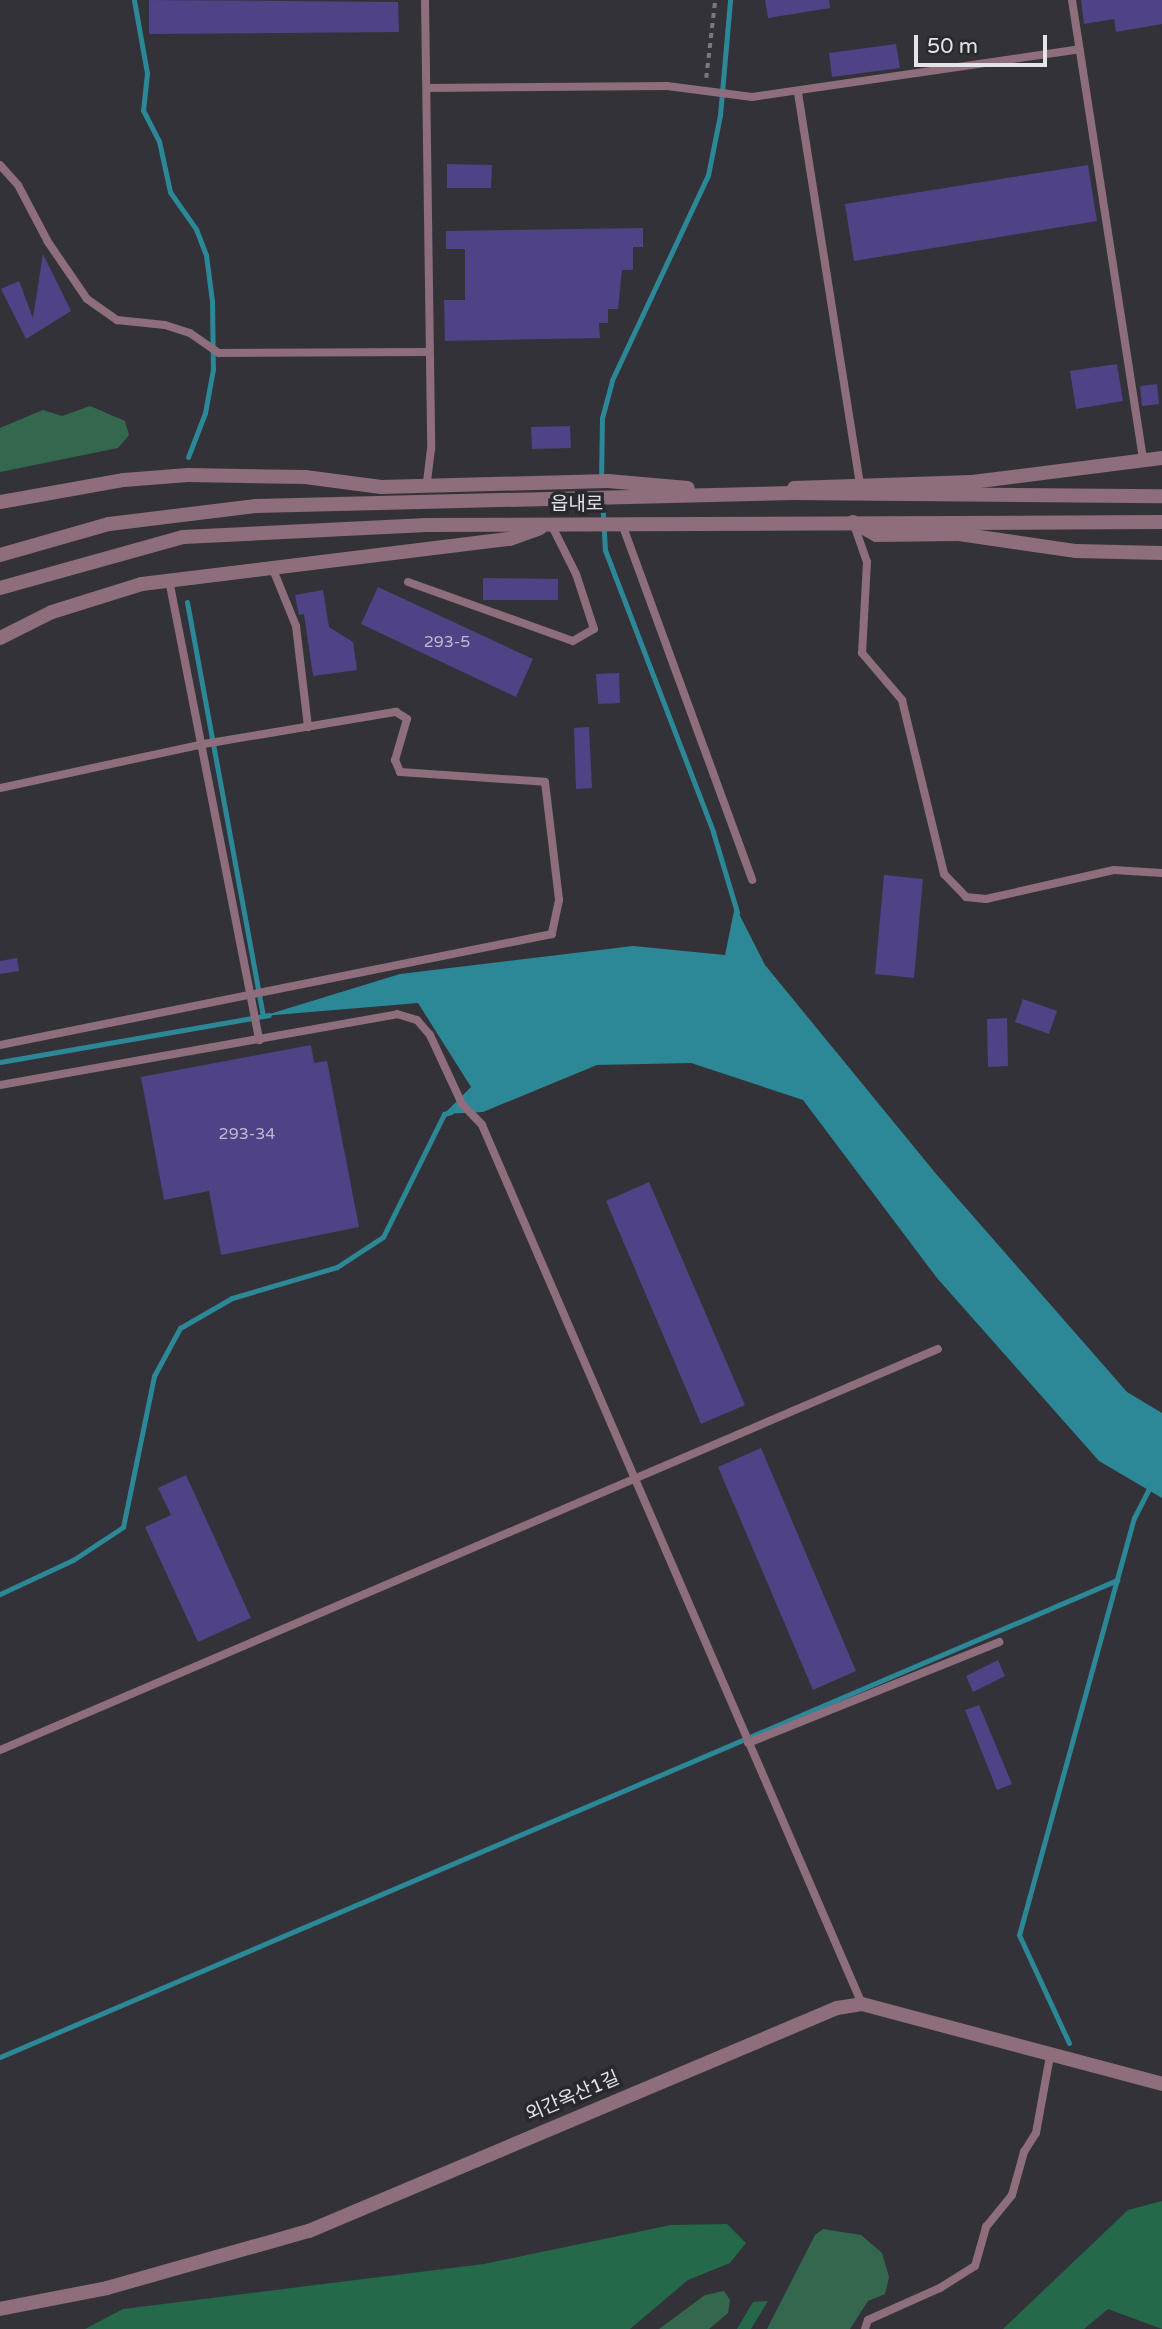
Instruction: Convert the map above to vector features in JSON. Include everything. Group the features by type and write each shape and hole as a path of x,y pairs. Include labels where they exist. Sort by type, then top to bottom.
{"street":[{"path":"0,502 124,480 188,475 305,477 381,487 608,481 760,494 840,484 972,482 1162,458"},
{"name":"읍내로","path":"0,555 109,524 188,512 352,502 760,494 1162,496"},
{"path":"853,522 876,535 1001,539 1075,551 1162,553"},
{"name":"읍내로","path":"0,588 183,537 427,525 1162,522"},
{"path":"0,638 90,598 169,579 510,539 551,524"},
{"name":"외간옥산1길","path":"0,2309 107,2288 309,2231 837,2008 862,2004 1162,2084"}],"lane":[{"path":"425,0 431,450 426,487"},
{"path":"1072,0 1143,460"},
{"path":"427,88 667,86 738,96 799,93 921,70 1080,49"},
{"path":"799,93 860,483"},
{"path":"0,165 18,185 48,243 88,299 117,320 165,325 219,353 429,352"},
{"path":"853,522 867,562 862,653 902,700 944,874 967,897 986,899 1114,870 1162,873"},
{"path":"408,582 573,641 594,629 576,574 551,524"},
{"path":"619,524 752,880"},
{"path":"271,566 296,626 308,727"},
{"path":"169,579 204,744 247,995 260,1040"},
{"path":"0,788 204,744 396,712 407,719 395,760 400,772 545,782 559,900 552,934 0,1045"},
{"path":"0,1085 397,1014 417,1020 424,1028 462,1104 482,1125 862,2004"},
{"path":"0,1750 939,1349"},
{"path":"748,1743 999,1642"},
{"path":"865,2329 868,2320 940,2288 975,2266 986,2227 1012,2195 1024,2152 1036,2133 1050,2056"}],"path":[{"path":"705,93 715,0"}],"green space":[{"path":"90,406 125,421 129,435 118,448 0,472 0,428 43,410 62,416"},
{"path":"1162,2201 1162,2329 1108,2309 1084,2329 1003,2329 1128,2210"},
{"path":"727,2224 746,2243 730,2263 688,2280 630,2329 85,2329 123,2309 484,2264 671,2225"},
{"path":"823,2229 861,2235 882,2253 889,2277 885,2294 868,2301 850,2329 767,2329 815,2235"},
{"path":"724,2291 730,2300 728,2313 709,2329 659,2329 705,2295"},
{"path":"768,2301 751,2329 737,2329 753,2302"}],"water":[{"path":"735,906 765,965 937,1175 1127,1392 1162,1413 1162,1498 1099,1461 937,1278 803,1100 691,1063 597,1065 483,1112 444,1114 471,1087 418,1003 263,1016 400,974 633,946 725,955"}],"building":[{"path":"149,0 398,2 399,32 149,34"},
{"path":"765,0 829,0 830,8 768,18"},
{"path":"1081,0 1162,0 1162,24 1116,32 1114,19 1084,24"},
{"path":"896,44 900,68 832,77 829,53"},
{"path":"447,164 492,165 491,188 447,188"},
{"path":"1088,165 1097,221 854,261 845,204"},
{"path":"643,228 643,247 633,247 633,270 622,270 618,309 608,309 608,323 599,323 600,338 445,341 444,300 465,300 465,249 446,249 446,231"},
{"path":"43,254 71,311 26,339 1,289 19,281 33,318"},
{"path":"1117,364 1123,401 1076,409 1070,371"},
{"path":"1157,384 1159,404 1142,406 1140,386"},
{"path":"570,426 571,448 532,449 531,427"},
{"path":"483,578 558,579 558,600 483,600"},
{"path":"378,587 533,659 516,697 361,624"},
{"path":"323,590 329,627 353,642 357,670 313,676 304,614 299,615 295,595"},
{"path":"619,673 620,703 598,704 596,674"},
{"path":"589,727 592,788 576,789 574,728"},
{"path":"884,875 923,879 914,978 875,974"},
{"path":"17,958 19,971 0,974 0,961"},
{"path":"1023,999 1057,1011 1049,1034 1015,1022"},
{"path":"1007,1018 1008,1066 988,1067 987,1019"},
{"path":"311,1045 314,1063 327,1061 359,1227 221,1255 209,1191 164,1200 141,1077"},
{"path":"649,1182 745,1405 701,1424 606,1201"},
{"path":"761,1448 856,1671 813,1690 718,1467"},
{"path":"186,1475 251,1618 198,1642 145,1527 171,1515 158,1488"},
{"path":"998,1660 1005,1676 973,1692 966,1676"},
{"path":"979,1705 1012,1784 997,1790 965,1710"}],"waterway":[{"path":"134,0 147,73 143,110 159,141 170,192 196,229 206,255 212,301 213,369 205,413 188,457"},
{"path":"601,481 602,418 612,380 708,175 720,115 730,0"},
{"path":"602,497 605,550 713,832 737,912"},
{"path":"187,602 263,1016"},
{"path":"0,1062 269,1015"},
{"path":"0,1594 73,1560 123,1527 154,1376 180,1328 232,1298 337,1267 383,1237 444,1114 451,1112"},
{"path":"1069,2043 1019,1935 1134,1518 1151,1485"},
{"path":"0,2057 1117,1580"}]}
